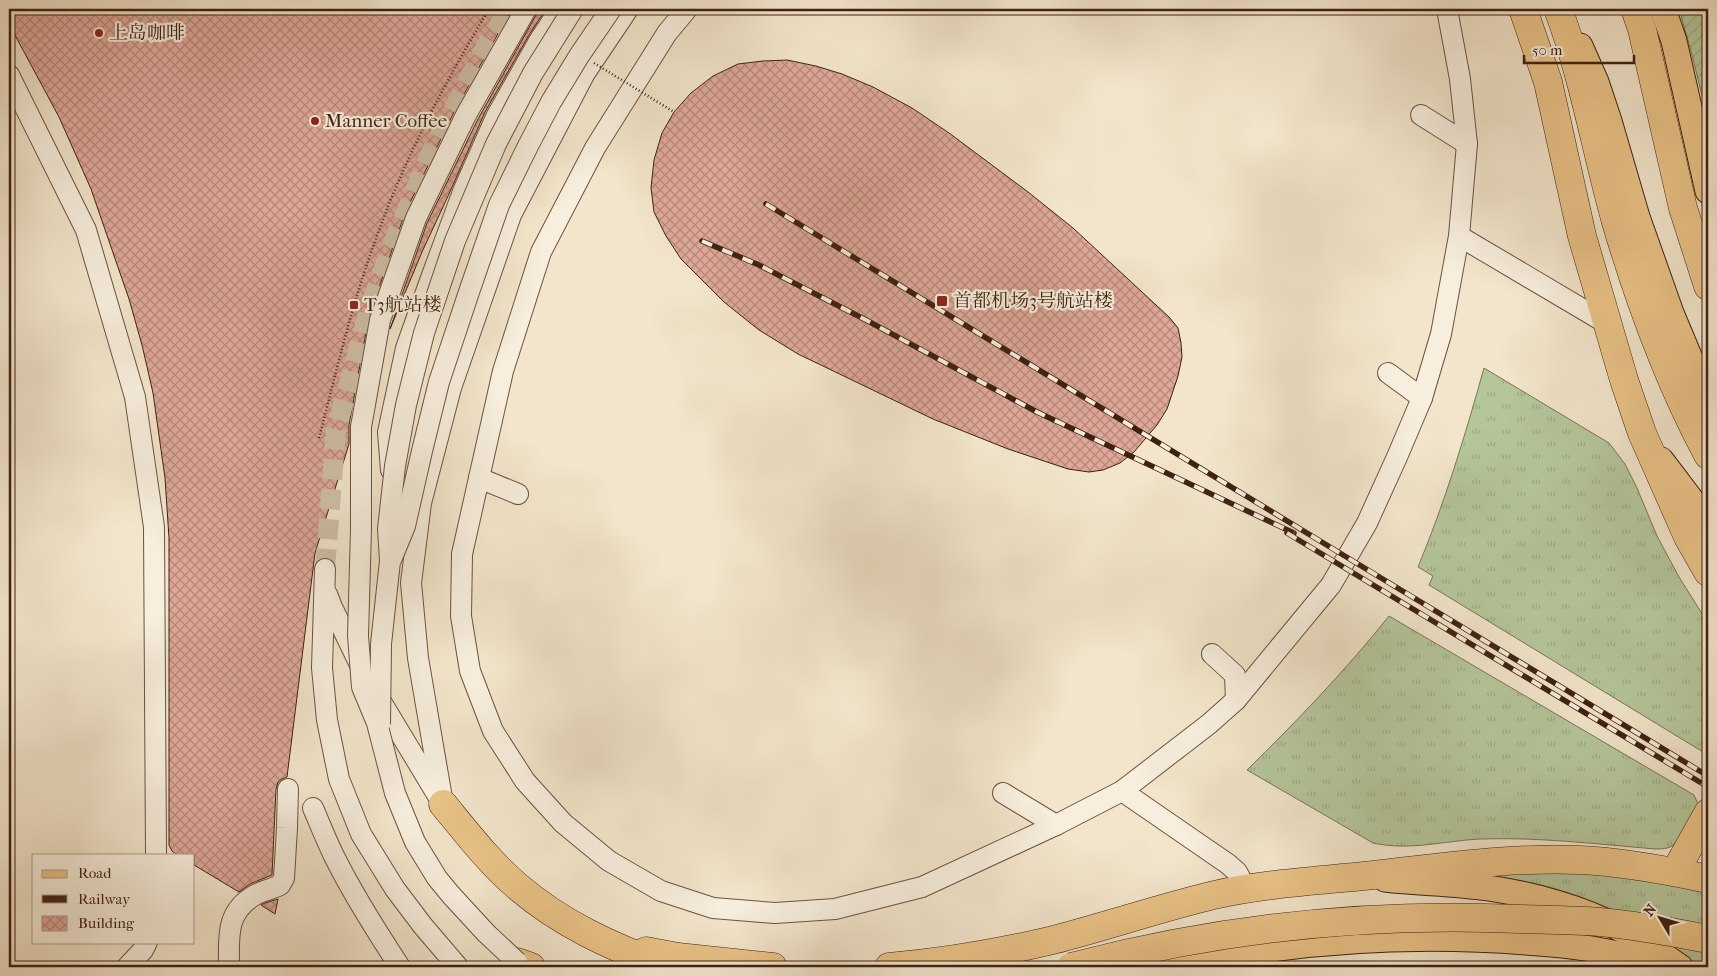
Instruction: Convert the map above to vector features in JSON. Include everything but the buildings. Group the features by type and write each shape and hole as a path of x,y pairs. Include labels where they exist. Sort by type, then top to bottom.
{"highway":[{"path":"1523,9 1548,82 1578,220 1606,323 1642,433 1688,537 1708,572"},
{"path":"1558,9 1578,75 1616,222 1642,302 1673,379 1708,455"},
{"path":"1635,9 1644,38 1683,208 1708,286"},
{"path":"443,804 490,860 517,886 568,923 600,941 667,967"},
{"path":"1675,872 1708,813"},
{"path":"888,967 937,962 1014,949 1185,903 1246,889 1299,881 1355,877 1463,864 1548,860 1582,860 1618,864 1708,879"},
{"path":"1071,967 1173,943 1248,931 1377,918 1471,916 1600,922 1708,939"},
{"path":"600,941 678,957 773,967"}],"main road":[{"path":"1563,9 1596,82 1637,217 1671,313 1708,401"},
{"path":"1662,9 1674,41 1708,191"},
{"path":"1642,433 1708,522"},
{"path":"1355,877 1488,888 1539,898 1584,913 1617,927 1642,941 1680,967"},
{"path":"1171,967 1229,956 1319,944 1430,938 1496,940 1593,948 1632,957 1659,967"}],"street":[{"path":"524,965 464,910 437,878 420,851 398,800 380,732 362,688 358,636 361,427 380,320 416,218 466,115 526,9"},
{"path":"443,804 418,658 411,583 398,533 388,432 406,348 464,189 496,117 538,41 560,9"},
{"path":"380,732 382,639 389,567 389,524 401,429 418,356 431,309 458,232 496,144 533,73 573,9"},
{"path":"389,567 405,526 439,382 500,206 520,161 551,102 610,9"},
{"path":"411,583 421,503 451,388 511,215 585,73 628,9"},
{"path":"686,9 667,33 595,148 541,252 503,371 462,554 461,616 470,671 493,731 525,781 563,823 608,861 661,891 713,908 775,913 835,909 922,887 1056,825 1122,791 1209,724 1236,700 1331,585 1367,523 1422,398 1441,334 1460,236 1467,144 1460,79 1446,9"},
{"path":"9,75 86,230 135,397 154,527 156,854"},
{"path":"1421,115 1467,144"},
{"path":"1460,236 1606,323"},
{"path":"1388,373 1422,398"},
{"path":"479,478 518,494"},
{"path":"443,804 386,712 355,656 326,590 325,569 322,668 327,720 339,779 361,834 395,889 458,967"},
{"path":"1212,654 1235,675 1236,700"},
{"path":"229,967 229,942 234,914 255,894 280,886 284,878 288,789"},
{"path":"1122,791 1228,864 1236,872 1246,889"},
{"path":"1003,794 1056,825"},
{"path":"313,808 345,877 400,967"},
{"path":"127,967 147,944"}],"path":[{"path":"319,438 362,280 388,208 440,93 489,9"},
{"path":"592,62 674,112"}],"green space":[{"path":"1679,9 1708,9 1708,120 1690,47"},
{"path":"1484,368 1609,443 1625,464 1657,536 1679,577 1708,623 1708,755 1429,585 1433,576 1418,567 1454,469"},
{"path":"1389,616 1694,795 1698,804 1694,816 1682,836 1672,846 1660,849 1524,839 1480,839 1413,846 1373,843 1247,770 1320,695"},
{"path":"1539,871 1609,875 1708,891 1708,967 1698,967 1647,934 1593,903 1543,885 1490,876"}],"tunnel":[{"path":"325,569 336,430 369,311 391,248 431,153 485,48 509,9"}],"railway":[{"path":"766,204 1708,776"},
{"path":"702,241 759,265 1037,412 1294,533"},
{"path":"1287,533 1708,787"}],"place":[{"name":"上岛咖啡","path":"99,33"},
{"name":"Manner Coffee","path":"315,121"},
{"name":"首都机场3号航站楼","path":"942,301"},
{"name":"T3航站楼","path":"354,305"}]}
